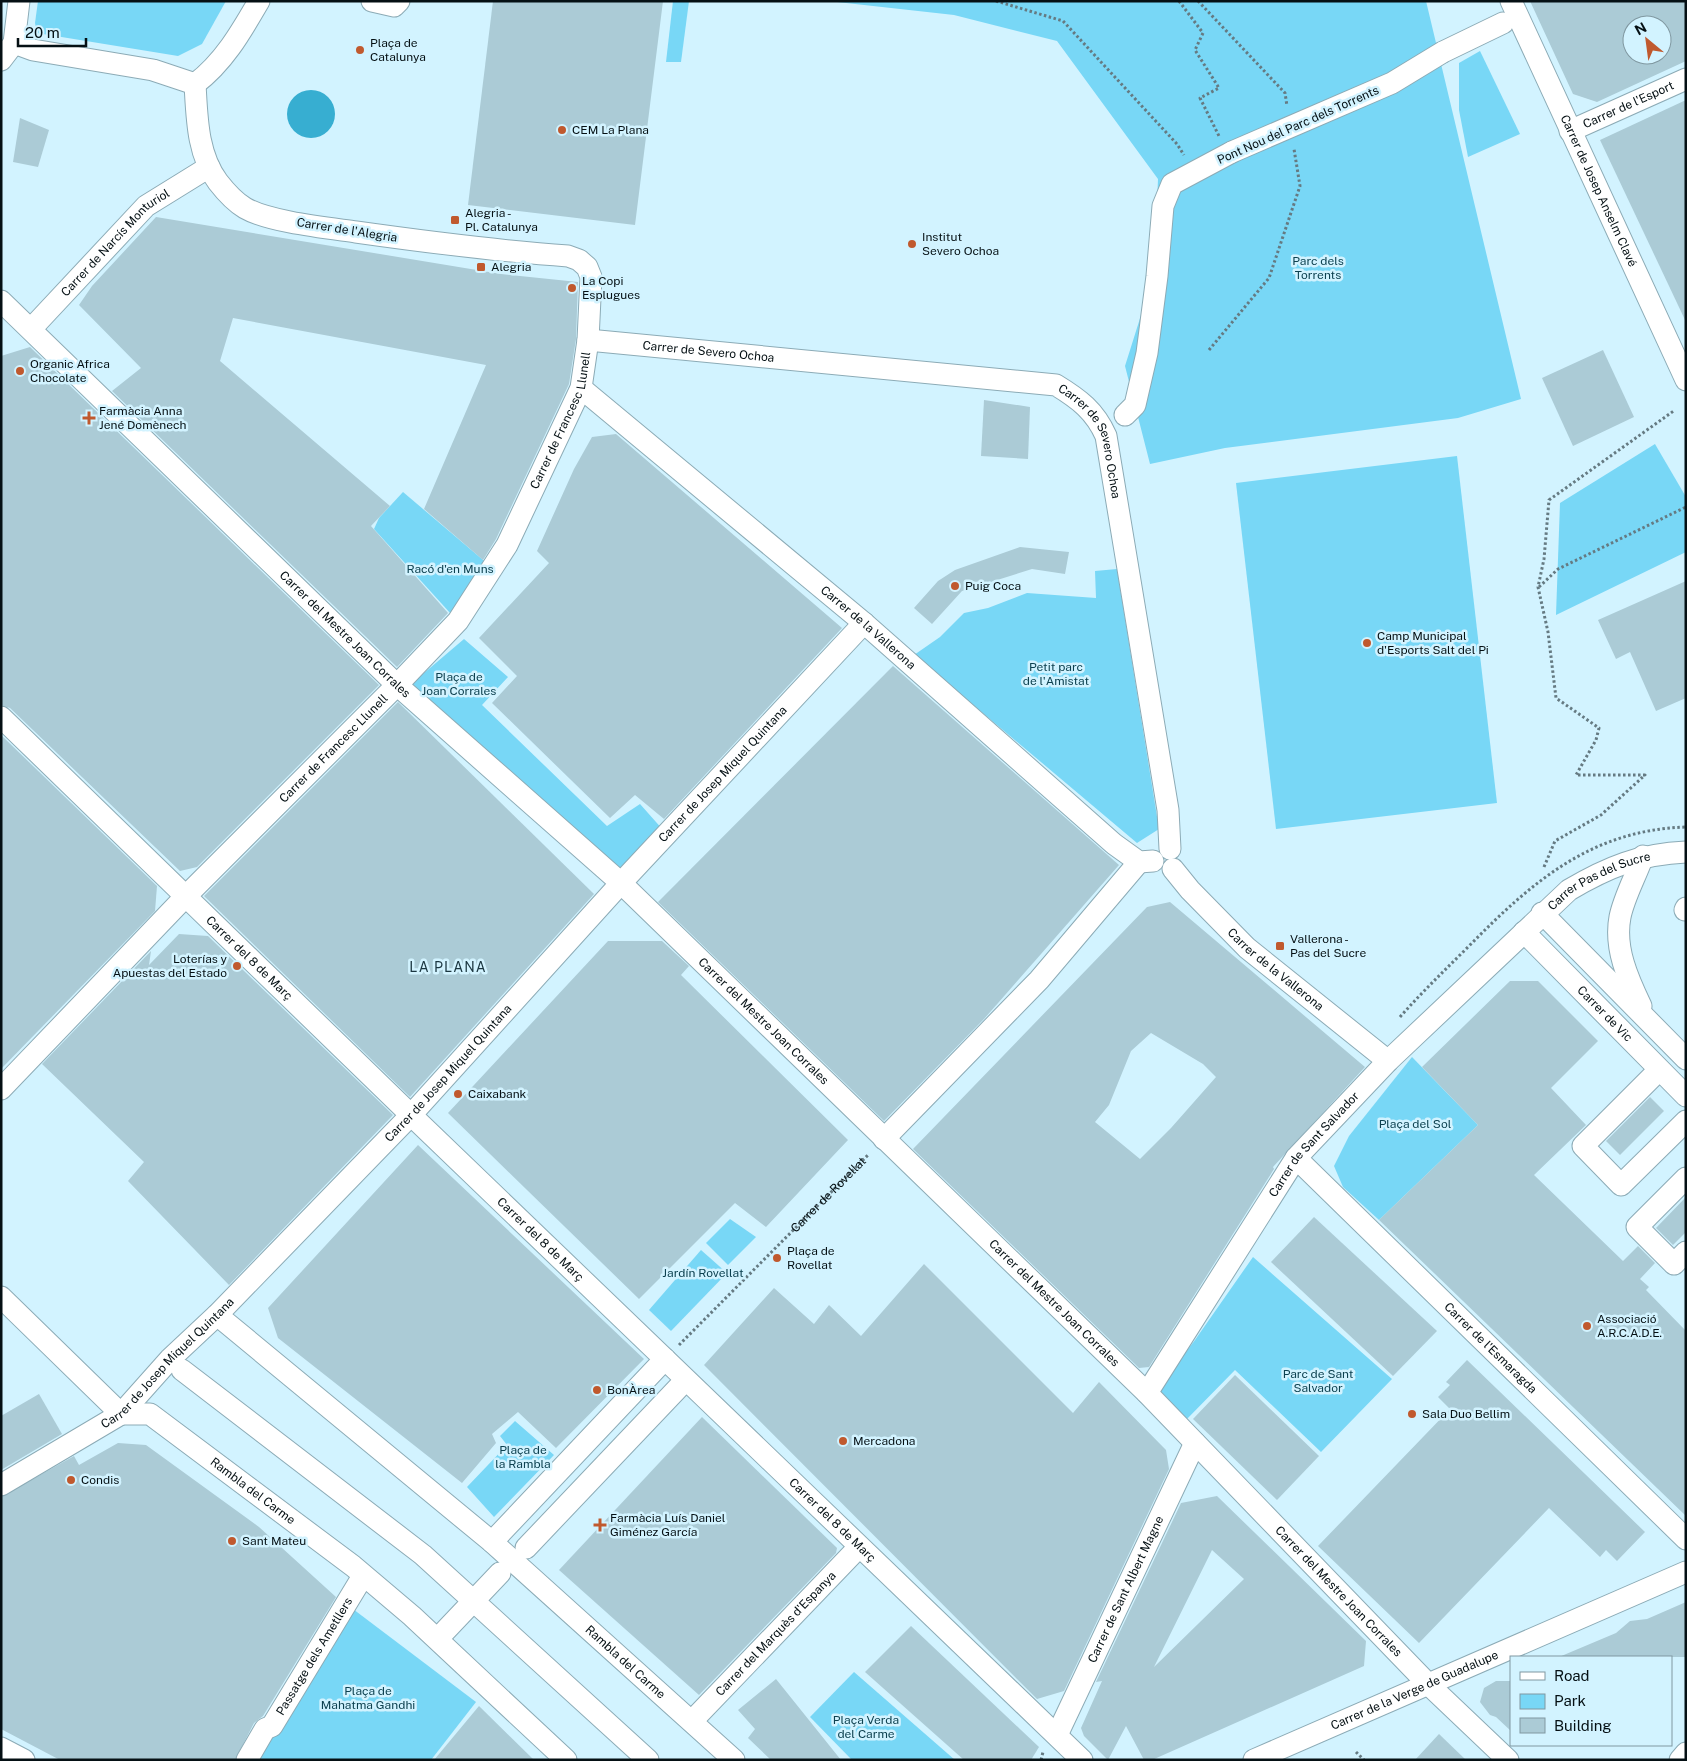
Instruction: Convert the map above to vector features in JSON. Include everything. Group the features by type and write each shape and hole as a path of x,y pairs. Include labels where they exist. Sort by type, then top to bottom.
{"street":[{"path":"1,60 14,43 19,1"},
{"path":"14,43 32,50 153,70 195,84 221,61 239,36 259,1"},
{"path":"372,1 394,6 399,1"},
{"name":"Carrer de Josep Anselm Clavé","path":"1511,1 1685,377"},
{"name":"Pont Nou del Parc dels Torrents","path":"1125,415 1135,405 1147,353 1157,276 1163,206 1172,184 1232,152 1392,83 1442,52 1503,24"},
{"name":"Carrer de l'Esport","path":"1570,132 1686,79"},
{"name":"Carrer de l'Alegria","path":"195,84 201,146 209,167 230,196 246,208 268,216 318,227 485,250 568,256 579,260 587,267"},
{"name":"Carrer de Narcís Monturiol","path":"30,329 146,206 209,167"},
{"name":"Carrer de Francesc Llunell","path":"1,1089 185,897 398,685 458,621 507,546 581,388 588,340 591,277 587,267"},
{"name":"Carrer del Mestre Joan Corrales","path":"1,301 398,685 621,883 1147,1393 1428,1684 1508,1760"},
{"name":"Carrer de Severo Ochoa","path":"588,340 1056,385 1082,401 1099,420 1106,436 1168,810 1172,859"},
{"name":"Carrer de la Vallerona","path":"581,388 864,623 1106,837 1162,871 1172,859 1190,890 1247,948 1388,1061"},
{"name":"Carrer de Josep Miquel Quintana","path":"1,1484 121,1414 170,1359 217,1316 411,1115 621,883 864,623"},
{"name":"Carrer del 8 de Març","path":"1,717 185,897 1082,1760"},
{"name":"Carrer Pas del Sucre","path":"1524,932 1570,890 1594,875 1643,856 1686,852"},
{"name":"Carrer de Vic","path":"1643,856 1620,918 1620,942 1625,971 1647,1020"},
{"path":"884,1139 1039,980 1146,862"},
{"name":"Carrer de Vic","path":"1542,914 1686,1059"},
{"name":"Carrer de Vic","path":"1524,932 1686,1096"},
{"name":"Carrer de Sant Salvador","path":"1147,1393 1296,1158 1388,1061 1524,932"},
{"path":"1660,1070 1583,1146 1621,1185 1686,1121"},
{"name":"Carrer de l'Esmaragda","path":"1296,1158 1686,1538"},
{"path":"1686,1178 1637,1227 1674,1264 1686,1252"},
{"path":"1,1297 121,1414"},
{"name":"Rambla del Carme","path":"217,1316 492,1542 734,1760"},
{"path":"492,1542 665,1359"},
{"path":"182,1370 423,1555 648,1760"},
{"path":"526,1548 679,1387"},
{"name":"Rambla del Carme","path":"121,1414 150,1414 363,1576 412,1616 566,1760"},
{"name":"Carrer de Sant Albert Magne","path":"1057,1735 1195,1443"},
{"name":"Carrer del Marquès d'Espanya","path":"692,1721 859,1547"},
{"name":"Carrer de la Verge de Guadalupe","path":"1254,1760 1686,1572"},
{"path":"444,1632 500,1573"},
{"name":"Passatge dels Ametllers","path":"247,1760 265,1729 272,1726 363,1576"},
{"path":"1,1748 24,1760"},
{"path":"1680,1760 1686,1753"}],"path":[{"path":"996,1 1063,21 1178,144 1194,173"},
{"path":"1179,1 1203,33 1195,50 1219,88 1200,98 1217,131"},
{"path":"1198,1 1285,93 1288,112"},
{"path":"1209,350 1269,278 1300,186 1293,139"},
{"path":"1544,867 1555,841 1601,816 1645,775 1576,775 1596,740 1599,728 1556,698 1548,632 1538,587 1544,559 1548,500 1675,410"},
{"path":"1538,587 1558,569 1686,507"},
{"name":"Carrer de Rovellat","path":"665,1359 884,1139"},
{"path":"1356,1752 1364,1760"}],"green space":[{"path":"38,1 226,1 202,44 178,56 37,33 35,23"},
{"path":"673,1 689,1 681,62 666,62"},
{"name":"Parc dels Torrents","path":"828,1 1426,1 1521,399 1458,418 1225,448 1150,464 1125,366 1142,312 1157,204 1158,179 1057,41 954,15"},
{"path":"1480,51 1520,134 1468,157 1459,110 1459,63"},
{"path":"1655,444 1686,497 1686,552 1556,615 1560,503"},
{"name":"Camp Municipal d'Esports Salt del Pi","path":"1457,456 1497,803 1276,829 1236,483"},
{"name":"Racó d'en Muns","path":"403,492 489,565 451,614 374,529 379,518"},
{"name":"Petit parc de l'Amistat","path":"1117,569 1159,829 1137,843 914,655 940,637 964,613 988,608 1027,593 1096,598 1095,571"},
{"name":"Plaça de Joan Corrales","path":"464,639 508,677 482,705 607,826 640,804 664,831 619,877 410,685"},
{"name":"Plaça del Sol","path":"1412,1057 1478,1125 1379,1220 1343,1187 1334,1166 1349,1136"},
{"path":"730,1219 756,1237 728,1265 706,1243"},
{"name":"Jardín Rovellat","path":"701,1250 727,1273 671,1331 649,1310"},
{"name":"Parc de Sant Salvador","path":"1253,1257 1392,1379 1321,1452 1235,1370 1185,1421 1156,1391 1195,1340"},
{"name":"Plaça de la Rambla","path":"515,1421 554,1455 494,1517 467,1487 507,1445 500,1436"},
{"name":"Plaça de Mahatma Gandhi","path":"349,1606 476,1702 431,1760 254,1760"},
{"name":"Plaça Verda del Carme","path":"854,1672 955,1760 852,1760 810,1717"}],"shaded area":[{"path":"306,90 316,90 328,97 335,109 335,119 328,131 316,138 306,138 298,134 291,127 287,119 287,109 291,101 298,94"}],"building":[{"name":"CEM La Plana","path":"493,1 663,1 635,225 468,205"},
{"path":"1530,1 1686,1 1686,61 1597,102 1573,94"},
{"path":"1686,100 1686,322 1600,140"},
{"path":"20,118 49,130 38,167 13,162"},
{"path":"156,217 501,274 578,282 576,339 569,384 496,539 483,560 424,509 486,365 233,318 220,361 390,506 371,526 448,613 397,667 112,391 141,368 79,305 92,286"},
{"path":"30,347 379,685 197,867 180,871 10,708 1,705 1,356"},
{"path":"1603,350 1634,417 1573,446 1542,378"},
{"path":"984,400 1030,407 1028,459 981,456"},
{"path":"616,434 842,628 664,819 635,795 610,818 492,703 517,676 479,638 549,563 537,551 574,469 592,437"},
{"name":"Puig Coca","path":"1020,547 1069,552 1065,574 1032,569 962,591 932,624 914,608 938,581 955,570"},
{"path":"1686,581 1686,698 1656,711 1630,652 1616,659 1598,620"},
{"path":"893,666 1119,865 984,1019 884,1121 658,902"},
{"path":"398,702 594,894 410,1097 204,896"},
{"path":"1,735 157,886 155,911 1,1069"},
{"path":"1170,902 1365,1067 1273,1167 1274,1169 1149,1367 1139,1368 913,1149 1147,907","holes":["1151,1033 1203,1064 1216,1077 1171,1128 1140,1159 1095,1122 1109,1105 1131,1051"]},
{"path":"179,934 208,936 393,1115 229,1285 128,1181 144,1162 42,1064 151,951 149,965"},
{"path":"608,941 662,941 689,966 681,975 848,1140 766,1227 735,1203 639,1299 448,1113"},
{"path":"1510,981 1538,981 1598,1041 1551,1088 1586,1125 1534,1175 1623,1261 1638,1246 1655,1263 1640,1279 1649,1287 1646,1290 1686,1331 1686,1516 1379,1220 1478,1125 1422,1067"},
{"path":"1650,1097 1664,1111 1620,1155 1606,1141"},
{"path":"418,1145 644,1359 556,1448 518,1412 492,1434 496,1443 462,1483 278,1338 268,1308"},
{"path":"1686,1197 1686,1232 1673,1245 1656,1228"},
{"path":"1314,1217 1437,1331 1393,1376 1271,1262"},
{"path":"924,1264 1073,1413 1099,1382 1166,1450 1169,1469 1064,1691 1037,1699 704,1365 774,1288 814,1324 829,1305 861,1336"},
{"path":"1467,1360 1645,1532 1617,1561 1606,1550 1600,1557 1549,1508 1419,1643 1318,1546 1450,1409 1438,1397 1450,1385 1446,1382"},
{"path":"1235,1375 1319,1456 1277,1500 1193,1419"},
{"path":"39,1394 62,1434 1,1470 1,1416"},
{"path":"702,1417 837,1548 836,1553 699,1695 559,1570"},
{"path":"118,1443 146,1445 259,1527 336,1597 263,1716 254,1723 235,1760 60,1760 1,1729 1,1497 74,1456 79,1465"},
{"path":"1217,1496 1366,1641 1364,1666 1152,1760 1144,1760 1126,1726 1108,1760 1084,1736 1081,1728 1102,1681 1096,1682 1181,1503","holes":["1212,1550 1244,1579 1154,1667"]},
{"path":"1686,1602 1686,1657 1561,1656 1616,1633 1630,1621 1647,1619"},
{"path":"911,1626 1039,1747 1031,1760 964,1760 865,1672"},
{"path":"776,1679 841,1760 771,1760 748,1738 755,1729 738,1710"},
{"path":"1496,1681 1510,1681 1510,1730 1496,1717 1490,1715 1480,1702 1484,1688"},
{"path":"479,1706 534,1760 434,1760"},
{"path":"1439,1734 1466,1760 1415,1760"}],"place":[{"name":"Plaça de Catalunya","path":"360,50"},
{"name":"CEM La Plana","path":"562,130"},
{"name":"Alegria - Pl. Catalunya","path":"455,220"},
{"name":"Institut Severo Ochoa","path":"912,244"},
{"name":"Alegria","path":"481,267"},
{"name":"La Copi Esplugues","path":"572,288"},
{"name":"Organic Africa Chocolate","path":"20,371"},
{"name":"Farmàcia Anna Jené Domènech","path":"89,418"},
{"name":"Puig Coca","path":"955,586"},
{"name":"Camp Municipal d'Esports Salt del Pi","path":"1367,643"},
{"name":"Vallerona - Pas del Sucre","path":"1280,946"},
{"name":"Loterías y Apuestas del Estado","path":"237,966"},
{"name":"Caixabank","path":"458,1094"},
{"name":"Plaça de Rovellat","path":"777,1258"},
{"name":"Associació A.R.C.A.D.E.","path":"1587,1326"},
{"name":"BonÀrea","path":"597,1390"},
{"name":"Sala Duo Bellim","path":"1412,1414"},
{"name":"Mercadona","path":"843,1441"},
{"name":"Condis","path":"71,1480"},
{"name":"Farmàcia Luís Daniel Giménez García","path":"600,1525"},
{"name":"Sant Mateu","path":"232,1541"}],"district":[{"name":"LA PLANA","path":"448,967"}]}
